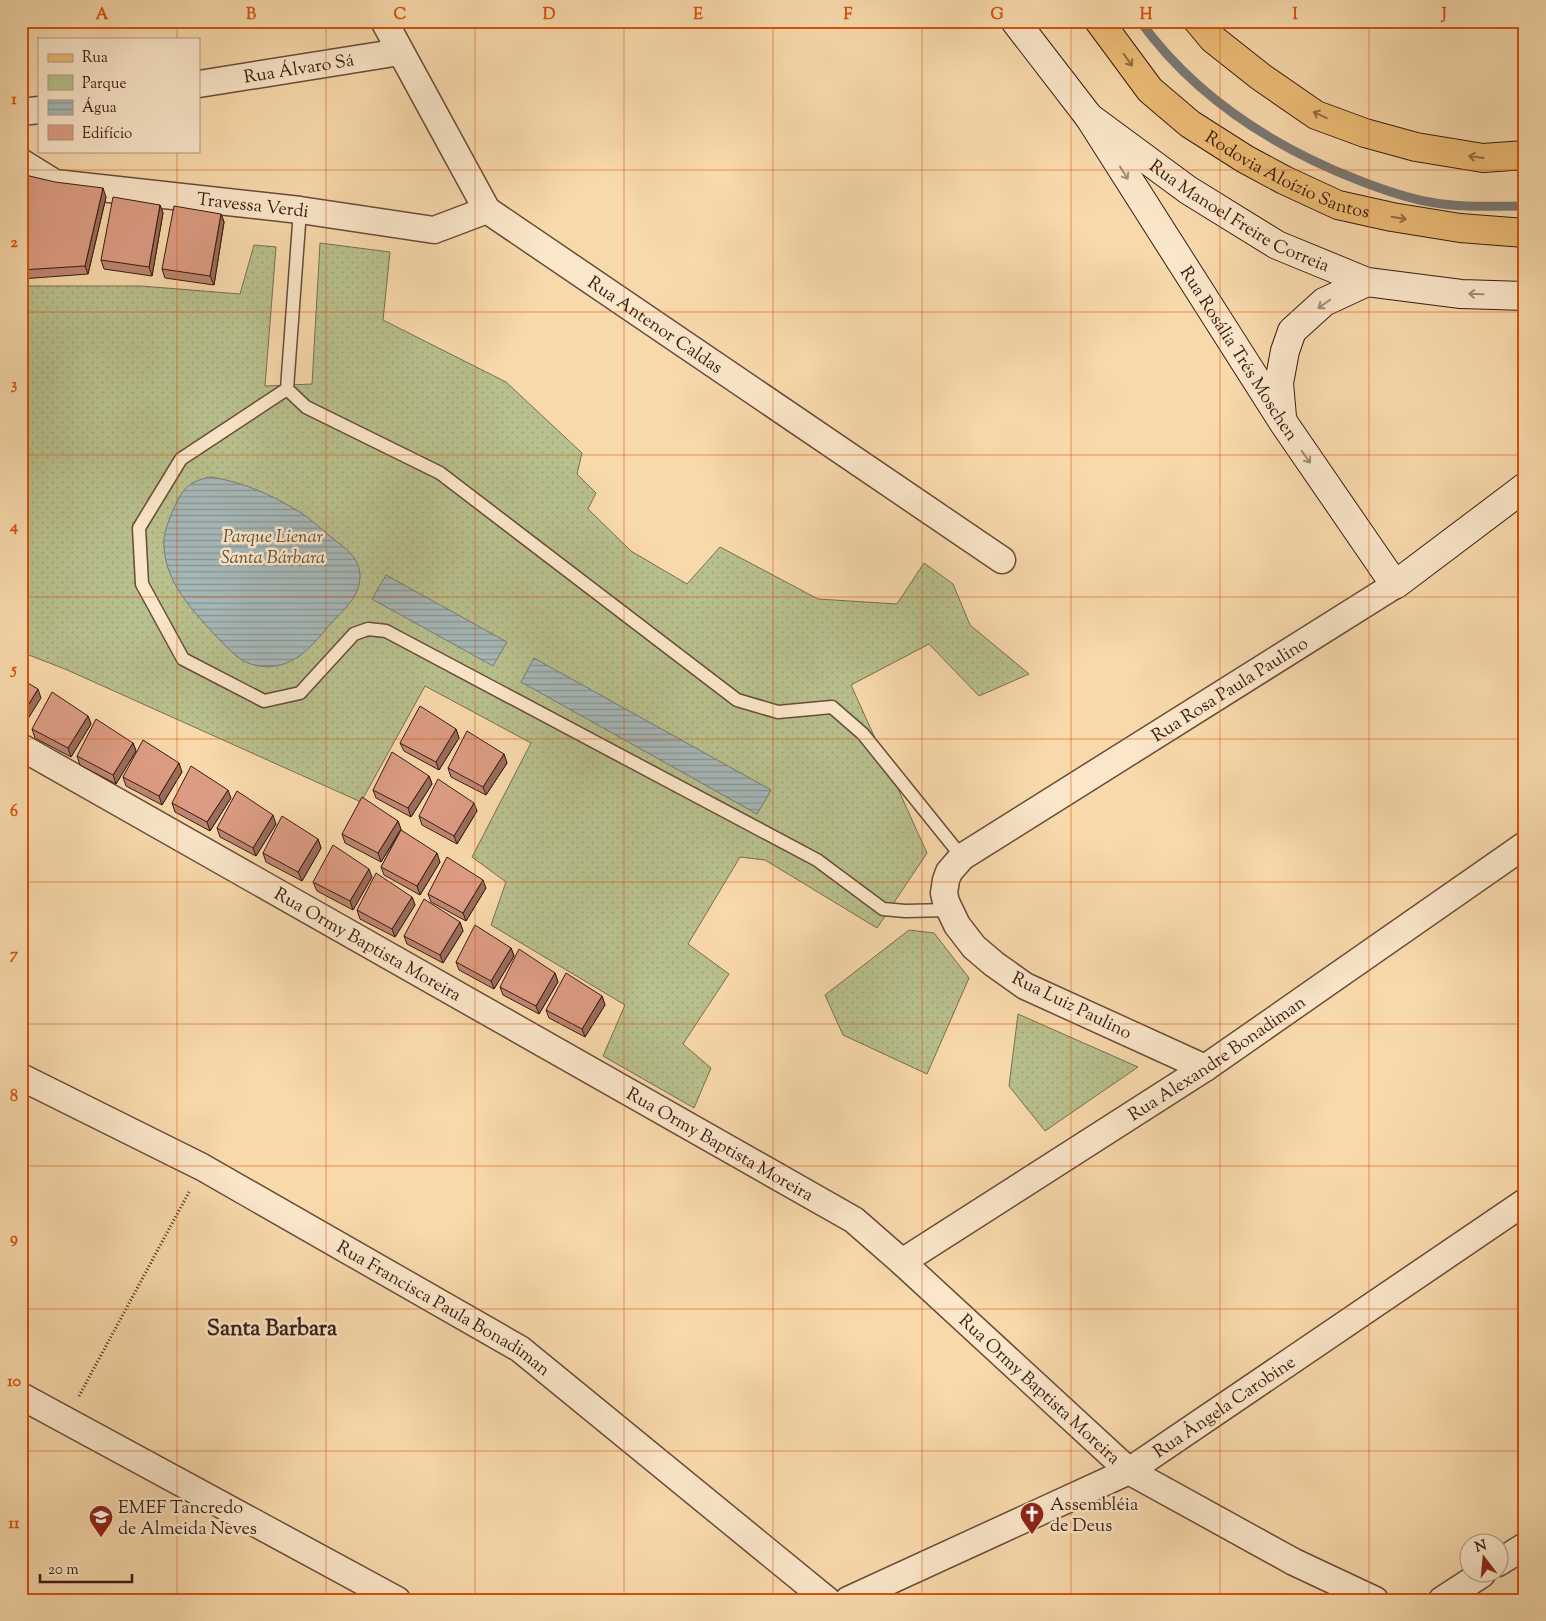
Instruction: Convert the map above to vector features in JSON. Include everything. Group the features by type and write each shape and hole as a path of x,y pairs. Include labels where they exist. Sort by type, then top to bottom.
{"main road":[{"name":"Rodovia Aloízio Santos","path":"1100,21 1150,90 1190,124 1245,159 1284,180 1338,205 1392,217 1460,228 1525,233"},
{"path":"1198,21 1213,39 1254,72 1316,115 1365,133 1416,147 1483,158 1525,155"}],"street":[{"name":"Rua Antenor Caldas","path":"384,21 487,210 1002,560"},
{"name":"Rua Manoel Freire Correia","path":"1016,21 1089,117 1188,190 1277,245 1367,282 1461,294 1525,296"},
{"name":"Rua Álvaro Sá","path":"200,84 400,52"},
{"path":"21,112 38,110"},
{"name":"Rua Rosália Trés Moschen","path":"1089,117 1283,422 1395,585"},
{"name":"Travessa Verdi","path":"21,162 55,183 300,210 434,230 487,210"},
{"path":"1283,422 1278,383 1285,351 1292,331 1324,302 1367,282"},
{"name":"Rua Rosa Paula Paulino","path":"947,902 946,880 949,872 962,857 1395,585 1525,487"},
{"name":"Rua Ormy Baptista Moreira","path":"21,747 854,1220 1129,1471 1294,1562 1376,1600"},
{"name":"Rua Alexandre Bonadiman","path":"902,1262 1204,1068 1520,855"},
{"name":"Rua Luiz Paulino","path":"947,902 964,935 974,947 1025,986 1204,1068"},
{"name":"Rua Francisca Paula Bonadiman","path":"21,1077 202,1167 520,1349 827,1600"},
{"name":"Rua Ângela Carobine","path":"848,1600 1129,1471 1525,1202"},
{"path":"21,1396 363,1586 397,1600"},
{"path":"1508,1557 1525,1546"},
{"path":"1442,1600 1467,1584"}],"lane":[{"path":"287,389 300,210"},
{"path":"287,389 306,407 440,473 737,700 778,712 832,707 863,734 962,857"},
{"path":"287,389 181,459 138,528 142,584 183,659 264,701 300,693 354,634 368,629 386,631 817,860 883,909 905,911 947,902"}],"path":[{"path":"66,1420 202,1167"}],"green space":[{"name":"Parque Lienar Santa Bárbara","path":"320,243 390,252 383,320 506,382 582,453 577,474 596,493 588,509 631,551 687,584 720,547 818,599 897,604 924,563 953,584 970,625 1029,674 979,696 929,644 851,685 927,853 877,928 765,860 740,857 688,944 729,974 683,1044 711,1068 694,1108 603,1056 625,1005 491,925 506,882 472,857 531,743 425,686 361,802 65,669 21,652 21,286 141,286 240,294 254,245 276,247 265,386 312,384"},
{"path":"909,930 934,933 969,978 927,1074 843,1035 825,995"},
{"path":"1018,1014 1138,1067 1045,1131 1009,1086"}],"water":[{"path":"210,477 256,490 298,511 347,550 358,565 360,571 359,585 351,602 313,644 296,659 277,666 265,667 253,665 242,660 197,615 181,594 169,572 164,537 173,510 186,488 196,481"},
{"path":"386,575 507,642 493,666 372,599"},
{"path":"534,658 771,790 757,814 521,682"}],"building":[{"path":"21,174 55,182 103,188 85,266 21,270"},
{"path":"113,197 160,205 149,267 101,260"},
{"path":"174,206 221,214 210,276 162,269"},
{"path":"21,679 38,689 21,717"},
{"path":"52,692 88,716 68,748 32,729"},
{"path":"420,706 456,729 436,762 400,743"},
{"path":"96,719 133,743 113,775 77,756"},
{"path":"467,731 504,754 483,787 448,768"},
{"path":"143,740 179,763 159,796 123,777"},
{"path":"392,752 429,776 408,808 373,790"},
{"path":"191,766 228,790 207,822 172,803"},
{"path":"438,779 474,803 454,836 419,816"},
{"path":"237,791 273,815 253,848 217,828"},
{"path":"362,797 398,821 378,853 342,834"},
{"path":"282,816 318,839 298,872 263,853"},
{"path":"401,830 437,853 417,886 381,867"},
{"path":"333,845 369,869 350,901 313,882"},
{"path":"447,857 483,880 463,913 428,894"},
{"path":"376,873 412,897 392,929 357,910"},
{"path":"424,899 460,922 440,955 404,936"},
{"path":"475,925 511,948 491,981 456,962"},
{"path":"519,949 555,973 536,1006 500,987"},
{"path":"566,973 602,996 582,1029 546,1010"}],"waterway":[{"path":"1140,21 1185,73 1210,96 1265,135 1326,167 1376,187 1421,200 1465,206 1525,206"}],"place":[{"name":"Assembléia de Deus","path":"1032,1535"},
{"name":"EMEF Tancredo de Almeida Neves","path":"101,1538"}],"district":[{"name":"Santa Barbara","path":"272,1327"}]}
